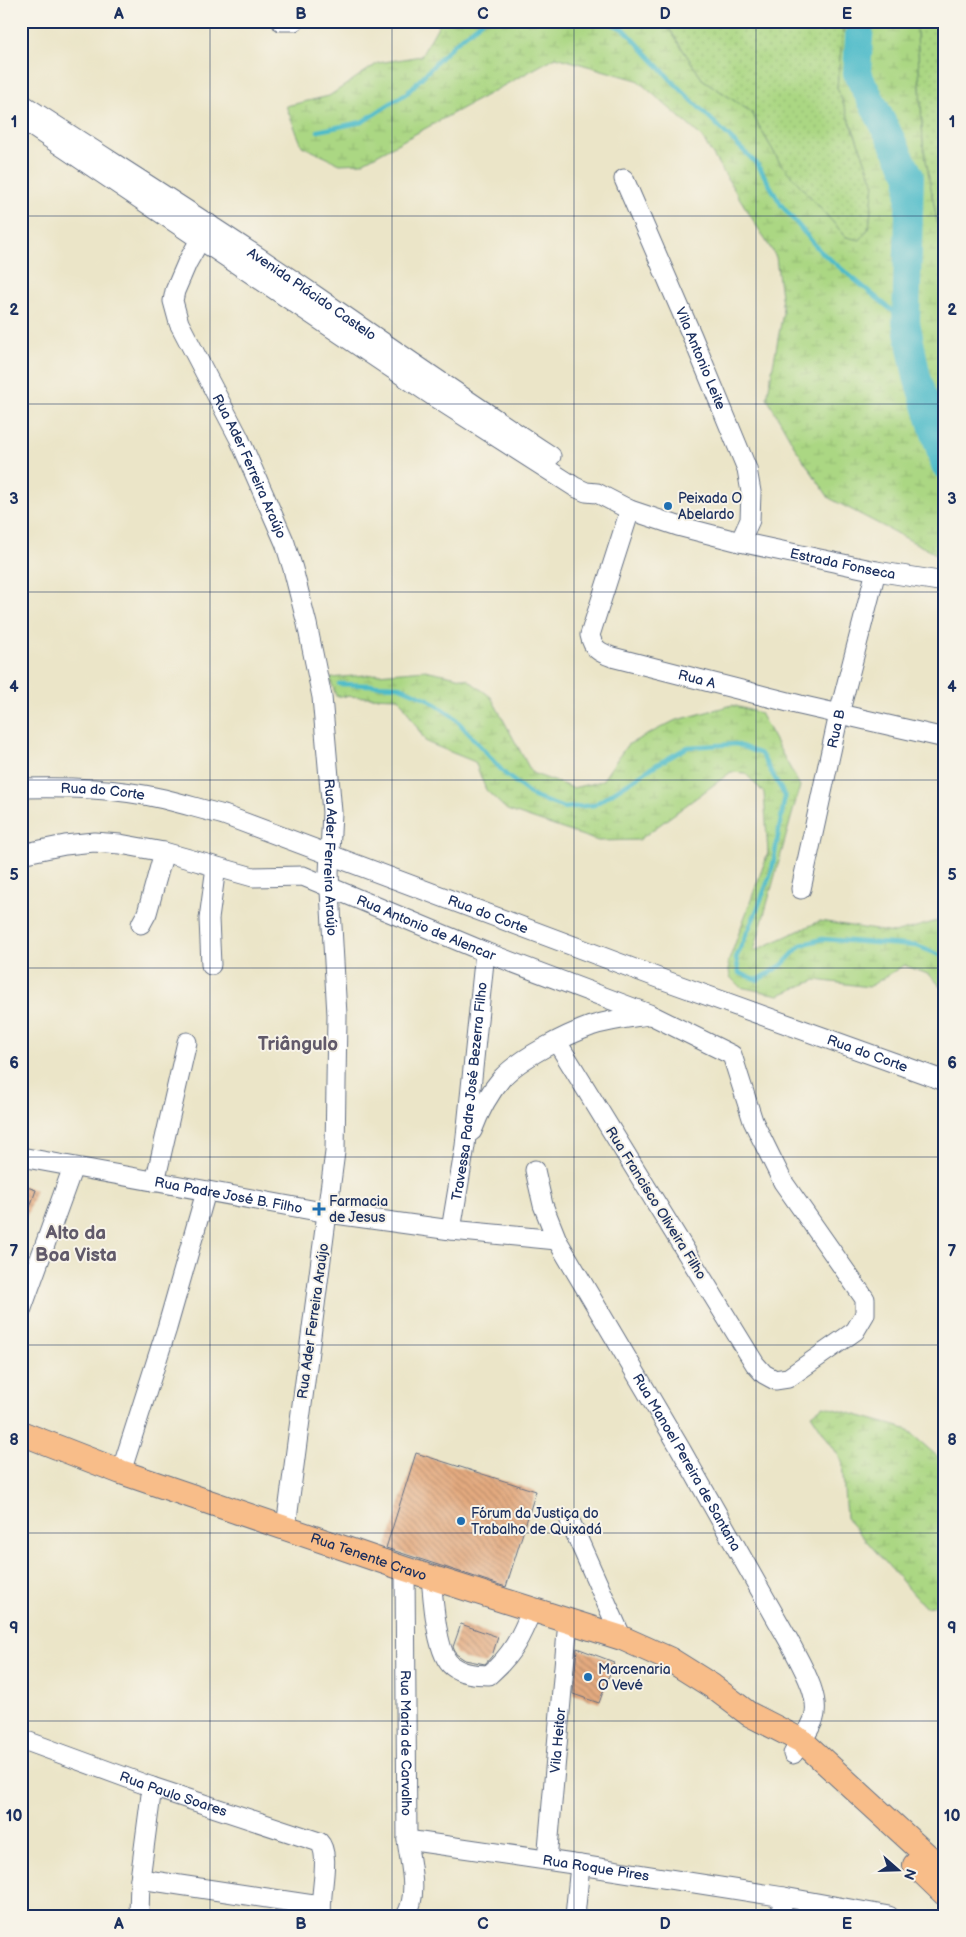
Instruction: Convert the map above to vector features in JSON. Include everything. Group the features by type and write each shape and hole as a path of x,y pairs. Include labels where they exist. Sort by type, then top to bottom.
{"main road":[{"name":"Rua Tenente Cravo","path":"21,1433 121,1472 431,1577 622,1638 669,1659 712,1686 749,1714 768,1724 797,1747"},
{"path":"797,1747 945,1872"},
{"path":"797,1747 945,1894"}],"street":[{"path":"282,21 294,21"},
{"name":"Avenida Plácido Castelo","path":"21,103 30,119 205,232 443,394 576,472 597,492 630,510 678,526 740,542"},
{"name":"Vila Antonio Leite","path":"624,179 747,469 751,492 750,520 740,542"},
{"name":"Rua Ader Ferreira Araújo","path":"205,232 181,276 173,301 179,323 238,438 285,543 294,569 322,697 332,812 331,888 337,1015 335,1152 286,1527"},
{"name":"Rua A","path":"630,510 593,621 590,635 592,646 598,651 612,657 839,714 945,738"},
{"name":"Estrada Fonseca","path":"740,542 876,571 945,582"},
{"name":"Rua B","path":"801,889 839,714 876,571"},
{"name":"Rua do Corte","path":"21,788 109,790 162,799 224,816 655,977 945,1081"},
{"name":"Rua Antonio de Alencar","path":"21,854 65,845 94,842 120,844 164,852 253,877 303,876 485,952 649,1014 732,1055"},
{"path":"142,924 147,913 164,852"},
{"path":"211,965 210,919 216,867"},
{"name":"Travessa Padre José Bezerra Filho","path":"451,1230 465,1146 485,952"},
{"path":"465,1146 478,1114 503,1077 514,1066 591,1026 649,1014"},
{"path":"155,1182 187,1042"},
{"name":"Rua Francisco Oliveira Filho","path":"557,1042 755,1364 764,1374 775,1380 788,1378 855,1331 865,1314 865,1299 783,1182 753,1121 732,1055"},
{"name":"Rua Padre José B. Filho","path":"21,1157 328,1213 451,1230 557,1240"},
{"path":"21,1311 73,1167"},
{"name":"Rua Manoel Pereira de Santana","path":"535,1170 543,1205 557,1240 680,1448 804,1670 816,1706 814,1720 797,1747"},
{"path":"121,1472 167,1328 206,1192"},
{"path":"570,1521 622,1638"},
{"name":"Rua Maria de Carvalho","path":"405,1568 407,1840 413,1882 413,1898 406,1916"},
{"path":"431,1577 434,1615 441,1649 450,1665 465,1672 489,1675 500,1665 519,1640 532,1609"},
{"name":"Vila Heitor","path":"547,1860 568,1621"},
{"name":"Rua Paulo Soares","path":"21,1739 152,1787 319,1842 323,1849 324,1869 321,1911"},
{"path":"139,1916 140,1880 152,1787"},
{"name":"Rua Roque Pires","path":"407,1840 784,1897 889,1916"},
{"path":"575,1916 580,1865"},
{"path":"140,1880 321,1911"},
{"path":"780,1916 784,1897"}],"green space":[{"path":"441,21 664,21 702,79 751,112 780,163 846,237 860,240 869,228 874,184 837,87 844,21 912,21 917,33 923,144 945,266 945,574 938,555 829,498 796,449 767,398 783,312 776,257 701,136 637,80 556,57 362,163 340,164 302,146 286,106 329,96 378,63 421,56"},
{"path":"664,21 844,21 837,87 874,184 869,228 860,241 846,237 780,163 751,112 702,79"},
{"path":"912,21 945,21 945,266 923,144 917,33"},
{"path":"425,670 467,679 491,697 532,773 573,788 602,781 627,745 674,721 732,705 760,713 800,786 754,951 820,921 894,933 945,919 945,991 930,975 904,965 869,987 816,980 779,995 740,987 730,977 728,963 768,853 764,793 745,773 731,772 639,840 598,841 507,810 486,790 475,762 426,742 399,698 336,696 330,678"},
{"path":"824,1406 906,1429 945,1463 945,1604 925,1607 846,1518 842,1461 811,1414"}],"building":[{"path":"21,1185 36,1190 23,1227 21,1227"},
{"name":"Fórum da Justiça do Trabalho de Quixadá","path":"416,1453 536,1491 506,1587 386,1548"},
{"path":"461,1624 498,1637 492,1656 485,1664 465,1660 456,1654 453,1647"},
{"name":"Marcenaria O Vevé","path":"577,1648 614,1662 599,1703 573,1694"}],"waterway":[{"path":"318,131 362,122 408,92 453,45 483,21"},
{"path":"606,21 625,30 674,83 758,165 782,206 820,251 906,322"},
{"path":"860,21 857,73 910,176 906,322 917,377 945,465"},
{"path":"339,684 398,686 428,699 454,717 505,774 534,797 564,808 594,805 688,747 736,744 761,754 785,796 772,870 736,958 739,973 758,980 782,965 801,945 822,939 917,946 945,957"}],"place":[{"name":"Peixada O Abelardo","path":"668,506"},
{"name":"Farmacia de Jesus","path":"319,1209"},
{"name":"Fórum da Justiça do Trabalho de Quixadá","path":"461,1521"},
{"name":"Marcenaria O Vevé","path":"588,1677"}],"district":[{"name":"Triângulo","path":"298,1044"},
{"name":"Alto da Boa Vista","path":"76,1244"}]}
